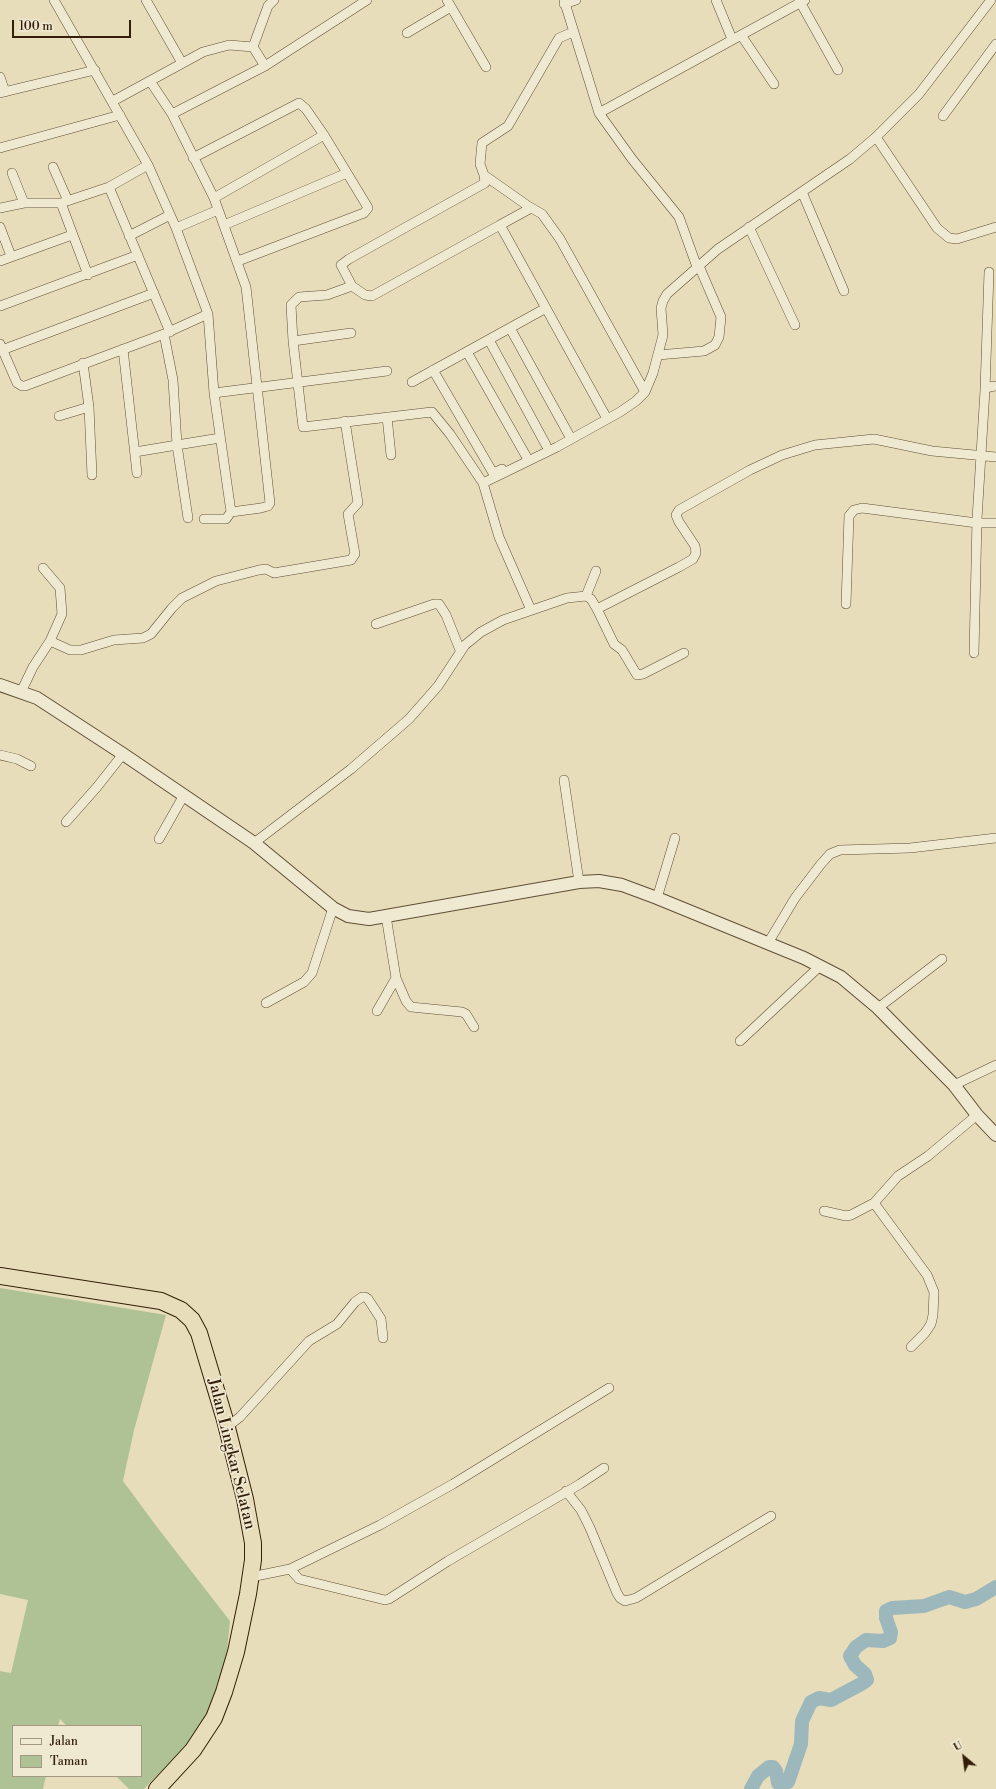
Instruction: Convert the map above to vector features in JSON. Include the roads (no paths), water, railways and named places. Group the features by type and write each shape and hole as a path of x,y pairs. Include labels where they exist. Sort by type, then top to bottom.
{"highway":[{"name":"Jalan Lingkar Selatan","path":"0,1276 154,1300 181,1310 192,1320 199,1333 227,1427 245,1499 253,1542 251,1577 236,1652 224,1692 214,1718 193,1750 157,1789"}],"street":[{"path":"54,0 148,165 176,228 208,314 214,393 231,512 226,519 204,519"},
{"path":"146,0 182,63"},
{"path":"253,47 268,6 274,0"},
{"path":"172,114 264,66 367,0"},
{"path":"576,0 564,2 598,113 632,160 680,217 698,266 720,317 719,337 715,344 704,351 658,355"},
{"path":"716,0 736,37 774,84"},
{"path":"433,370 493,473 636,401 645,392 653,373 663,335 661,308 663,300 667,294 698,266 749,227 850,159 876,137 919,94 991,0"},
{"path":"598,113 801,1 838,70"},
{"path":"407,33 449,3 486,67"},
{"path":"531,208 372,296 365,295 352,286 341,265 349,259 485,183 480,164 482,143 508,126 559,38 573,32"},
{"path":"943,116 996,44"},
{"path":"112,101 202,52 229,46 253,47"},
{"path":"253,47 264,66"},
{"path":"0,77 3,93 95,70"},
{"path":"150,81 172,114 214,198 238,261 246,287 270,503 268,506 261,508 231,512"},
{"path":"193,158 299,103 306,109 324,135 367,206 366,211 238,261"},
{"path":"0,148 120,115"},
{"path":"214,198 324,135"},
{"path":"876,137 937,228 949,238 957,239 996,227"},
{"path":"0,208 24,203 64,202 109,187 148,165"},
{"path":"53,167 72,235 88,275"},
{"path":"12,173 24,203"},
{"path":"224,225 347,173"},
{"path":"484,175 542,214 560,239 645,392"},
{"path":"109,187 154,293 167,333 177,445 188,518"},
{"path":"802,192 844,291"},
{"path":"176,228 218,210"},
{"path":"129,236 170,216"},
{"path":"500,225 606,417"},
{"path":"0,227 12,256"},
{"path":"749,227 795,325"},
{"path":"0,261 72,235"},
{"path":"0,306 88,275 138,255"},
{"path":"974,652 977,523 985,390 989,272"},
{"path":"352,286 327,295 299,297 290,305 303,427 387,416 432,412 450,434 482,483 499,537 531,610"},
{"path":"154,293 1,347 17,383 22,386 167,333 208,314"},
{"path":"412,382 546,308"},
{"path":"510,328 569,435"},
{"path":"293,341 351,333"},
{"path":"489,340 546,445"},
{"path":"123,349 137,473"},
{"path":"466,352 526,456"},
{"path":"83,363 89,406 92,475"},
{"path":"214,393 387,371"},
{"path":"985,390 989,387 996,386"},
{"path":"59,416 89,406"},
{"path":"387,416 391,455"},
{"path":"482,483 557,447 606,417"},
{"path":"50,641 70,650 81,650 114,640 143,638 151,634 182,598 216,581 259,570 266,569 274,574 351,560 355,554 348,514 358,503 345,422"},
{"path":"135,452 220,438"},
{"path":"597,609 674,571 693,559 696,553 695,546 678,522 676,515 679,510 750,470 782,455 815,445 874,439 932,451 996,457"},
{"path":"846,604 849,516 854,510 862,508 977,523 996,523"},
{"path":"21,692 33,667 50,641 62,614 60,588 43,568"},
{"path":"586,596 596,571"},
{"path":"254,843 351,769 409,719 438,686 464,645 481,632 503,620 567,598 586,596 591,599 597,609 614,644 622,650 637,674 643,674 684,653"},
{"path":"376,624 434,604 439,604 446,615 460,650"},
{"path":"0,685 37,698 123,754 254,843 333,908 348,916 369,919 463,901 579,882 609,882 622,885 657,898 768,943 820,966 841,977 878,1008 954,1085 977,1115 996,1135"},
{"path":"66,822 97,787 123,754"},
{"path":"0,755 17,759 31,766"},
{"path":"564,780 579,882"},
{"path":"159,839 184,795"},
{"path":"657,898 675,838"},
{"path":"768,943 795,898 830,854 840,850 910,848 996,838"},
{"path":"266,1004 304,982 312,973 333,908"},
{"path":"386,916 396,978 406,1001 412,1007 462,1012 466,1014 474,1028"},
{"path":"878,1008 942,959"},
{"path":"740,1041 820,966"},
{"path":"377,1012 396,978"},
{"path":"954,1085 996,1065"},
{"path":"824,1211 846,1216 874,1203 898,1176 928,1156 977,1115"},
{"path":"874,1203 927,1275 934,1292 931,1324 925,1333 911,1347"},
{"path":"227,1427 240,1417 309,1341 337,1324 355,1302 362,1297 368,1299 381,1319 383,1338"},
{"path":"251,1577 290,1569 375,1528 453,1484 609,1388"},
{"path":"290,1569 299,1579 385,1600 389,1599 448,1561 604,1468"},
{"path":"566,1491 581,1510 617,1593 620,1598 625,1601 636,1598 771,1516"}],"waterway":[{"path":"751,1789 758,1776 769,1767 773,1767 776,1771 778,1783 782,1785 788,1782 801,1744 802,1721 811,1702 819,1698 831,1700 867,1680 865,1674 855,1665 850,1656 856,1647 866,1640 883,1641 890,1638 891,1632 886,1618 886,1611 892,1608 924,1606 949,1597 965,1602 976,1599 996,1587"}]}
